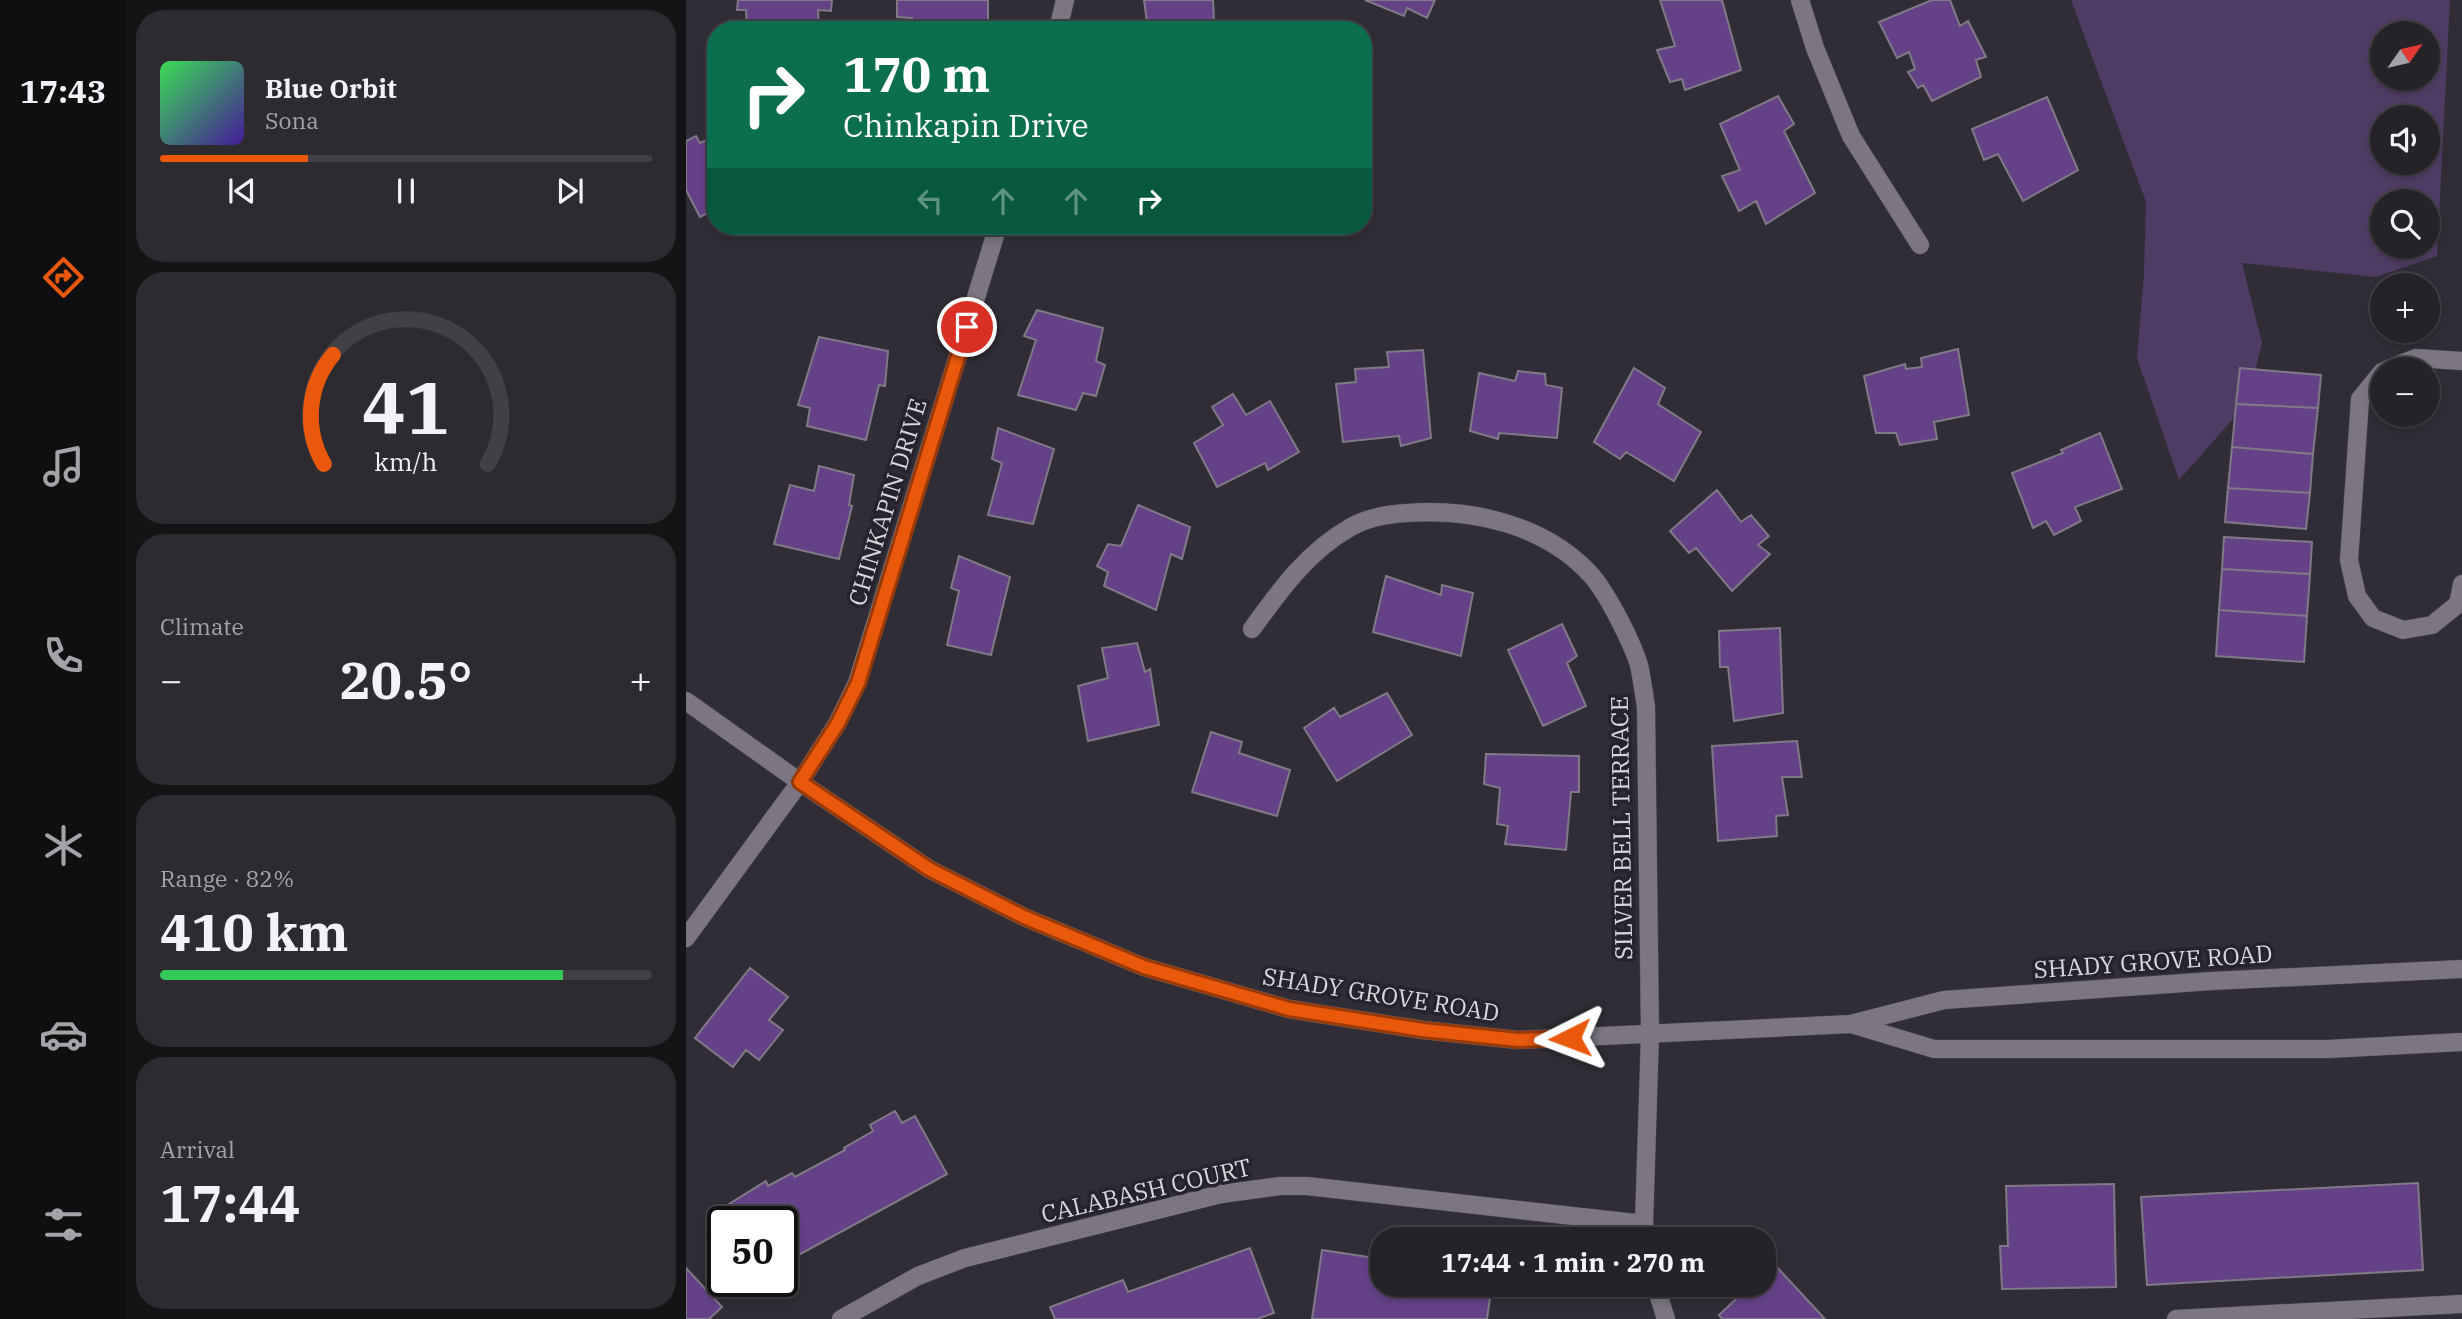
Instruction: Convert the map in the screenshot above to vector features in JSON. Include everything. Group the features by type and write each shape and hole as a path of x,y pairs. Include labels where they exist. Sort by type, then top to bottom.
{"street":[{"path":"1060,21 1065,0"},
{"path":"1801,0 1815,48 1851,136 1920,245"},
{"name":"CHINKAPIN DRIVE","path":"686,938 800,782 838,723 858,683 995,235"},
{"path":"2440,360 2462,361"},
{"path":"2370,387 2360,399 2349,560 2357,596 2373,618 2403,630 2432,625 2458,604 2462,584"},
{"name":"SILVER BELL TERRACE","path":"1252,629 1288,579 1318,550 1353,526 1389,514 1436,511 1475,515 1514,527 1554,544 1592,577 1621,623 1639,664 1646,707 1650,1034 1646,1227"},
{"name":"SHADY GROVE ROAD","path":"686,701 929,869 1024,917 1144,967 1289,1009 1423,1030 1518,1040 1851,1024 1944,1000 2211,981 2462,969"},
{"name":"SHADY GROVE ROAD","path":"1851,1024 1934,1049 2328,1049 2462,1042"},
{"name":"CALABASH COURT","path":"841,1319 906,1282 965,1258 1221,1194 1248,1190 1307,1186 1616,1227"},
{"path":"1659,1297 1665,1319"},
{"path":"2176,1319 2462,1304"}],"shaded area":[{"path":"2071,0 2450,0 2440,197 2440,189 2370,189 2370,259 2428,259 2388,273 2370,273 2370,276 2242,263 2262,343 2247,403 2179,480 2137,358 2146,202"}],"building":[{"path":"738,0 832,0 831,11 818,10 819,21 747,21 746,10 737,10"},
{"path":"897,0 988,0 988,21 912,21 912,18 897,17"},
{"path":"1144,0 1213,0 1214,21 1147,21"},
{"path":"1365,0 1435,0 1427,18 1407,8 1404,16"},
{"path":"1660,0 1722,0 1741,70 1685,90 1682,79 1670,82 1657,50 1675,46"},
{"path":"1932,0 1950,0 1960,26 1968,21 1986,57 1976,60 1981,77 1932,101 1923,85 1918,88 1908,72 1915,69 1909,52 1897,58 1879,22"},
{"path":"1778,96 1794,124 1784,131 1815,193 1766,224 1756,201 1739,211 1722,176 1740,170 1720,124"},
{"path":"2047,97 2078,170 2023,201 1998,154 1984,160 1972,129"},
{"path":"696,136 700,143 707,140 707,214 700,217 686,190 686,141"},
{"path":"1037,310 1103,328 1096,361 1105,365 1096,396 1083,393 1076,410 1018,395 1036,340 1024,336"},
{"path":"819,337 888,351 885,386 879,385 866,440 807,426 810,408 798,405"},
{"path":"1958,349 1969,415 1934,422 1937,439 1900,445 1896,433 1876,433 1864,376 1905,364 1906,369 1922,367 1921,358"},
{"path":"1423,350 1431,438 1401,446 1399,436 1343,442 1336,384 1356,382 1355,369 1389,367 1387,352"},
{"path":"1634,368 1665,388 1658,404 1701,432 1674,481 1626,452 1620,459 1594,442"},
{"path":"2240,368 2321,375 2318,408 2236,404"},
{"path":"1518,371 1545,374 1546,385 1562,388 1557,438 1499,433 1498,439 1470,431 1479,373 1515,381"},
{"path":"1233,394 1246,415 1270,401 1299,452 1268,470 1265,463 1217,487 1194,443 1223,425 1212,407"},
{"path":"2236,404 2318,408 2313,454 2232,447"},
{"path":"998,428 1054,449 1033,524 988,515 1002,463 992,459"},
{"path":"2100,433 2122,489 2075,507 2081,521 2054,535 2046,521 2033,528 2012,473 2063,453 2061,450"},
{"path":"2232,447 2313,454 2310,493 2228,488"},
{"path":"819,466 854,475 849,505 852,506 839,559 774,544 790,485 814,491"},
{"path":"2228,488 2310,493 2306,529 2225,522"},
{"path":"1717,490 1741,522 1751,515 1769,536 1758,545 1770,554 1732,591 1696,548 1689,553 1670,531"},
{"path":"1138,505 1190,527 1182,559 1171,554 1156,610 1104,586 1108,572 1097,566 1108,544 1121,546"},
{"path":"2224,537 2312,542 2310,574 2222,569"},
{"path":"959,556 1010,577 991,655 947,645 959,591 951,588"},
{"path":"2222,569 2310,574 2307,616 2219,610"},
{"path":"1386,576 1441,595 1442,585 1473,593 1461,656 1373,632"},
{"path":"2219,610 2307,616 2304,662 2216,656"},
{"path":"1562,624 1577,656 1567,663 1586,706 1543,726 1508,650"},
{"path":"1780,628 1783,713 1734,721 1728,667 1720,667 1719,631"},
{"path":"1137,643 1145,672 1150,669 1159,725 1088,741 1078,686 1108,678 1102,648"},
{"path":"1387,693 1412,735 1337,781 1304,728 1334,708 1340,717"},
{"path":"1211,732 1242,742 1239,753 1290,770 1277,816 1192,792"},
{"path":"1797,741 1802,777 1782,777 1788,815 1776,816 1777,836 1718,841 1712,746"},
{"path":"1486,754 1579,756 1579,792 1571,792 1566,850 1505,844 1508,826 1497,824 1500,788 1484,784"},
{"path":"750,968 788,997 769,1020 783,1030 759,1060 746,1050 733,1067 695,1038"},
{"path":"895,1111 902,1123 915,1116 947,1174 798,1255 798,1206 726,1206 766,1181 768,1186 792,1173 795,1177 845,1150 844,1148 873,1131 870,1125"},
{"path":"2418,1183 2423,1270 2147,1285 2141,1197"},
{"path":"2114,1184 2116,1287 2002,1289 2000,1246 2008,1246 2006,1186"},
{"path":"1250,1248 1274,1313 1257,1319 1055,1319 1050,1307 1123,1280 1128,1292"},
{"path":"1322,1250 1370,1257 1370,1297 1490,1297 1487,1319 1312,1319"},
{"path":"1776,1266 1825,1319 1722,1319 1719,1315 1738,1297 1776,1297"},
{"path":"686,1268 707,1291 707,1297 713,1297 722,1307 709,1319 686,1319"}],"route":[{"path":"967,327 858,683 838,723 800,782 929,869 1024,917 1144,967 1289,1009 1423,1030 1518,1040 1570,1038"}]}
